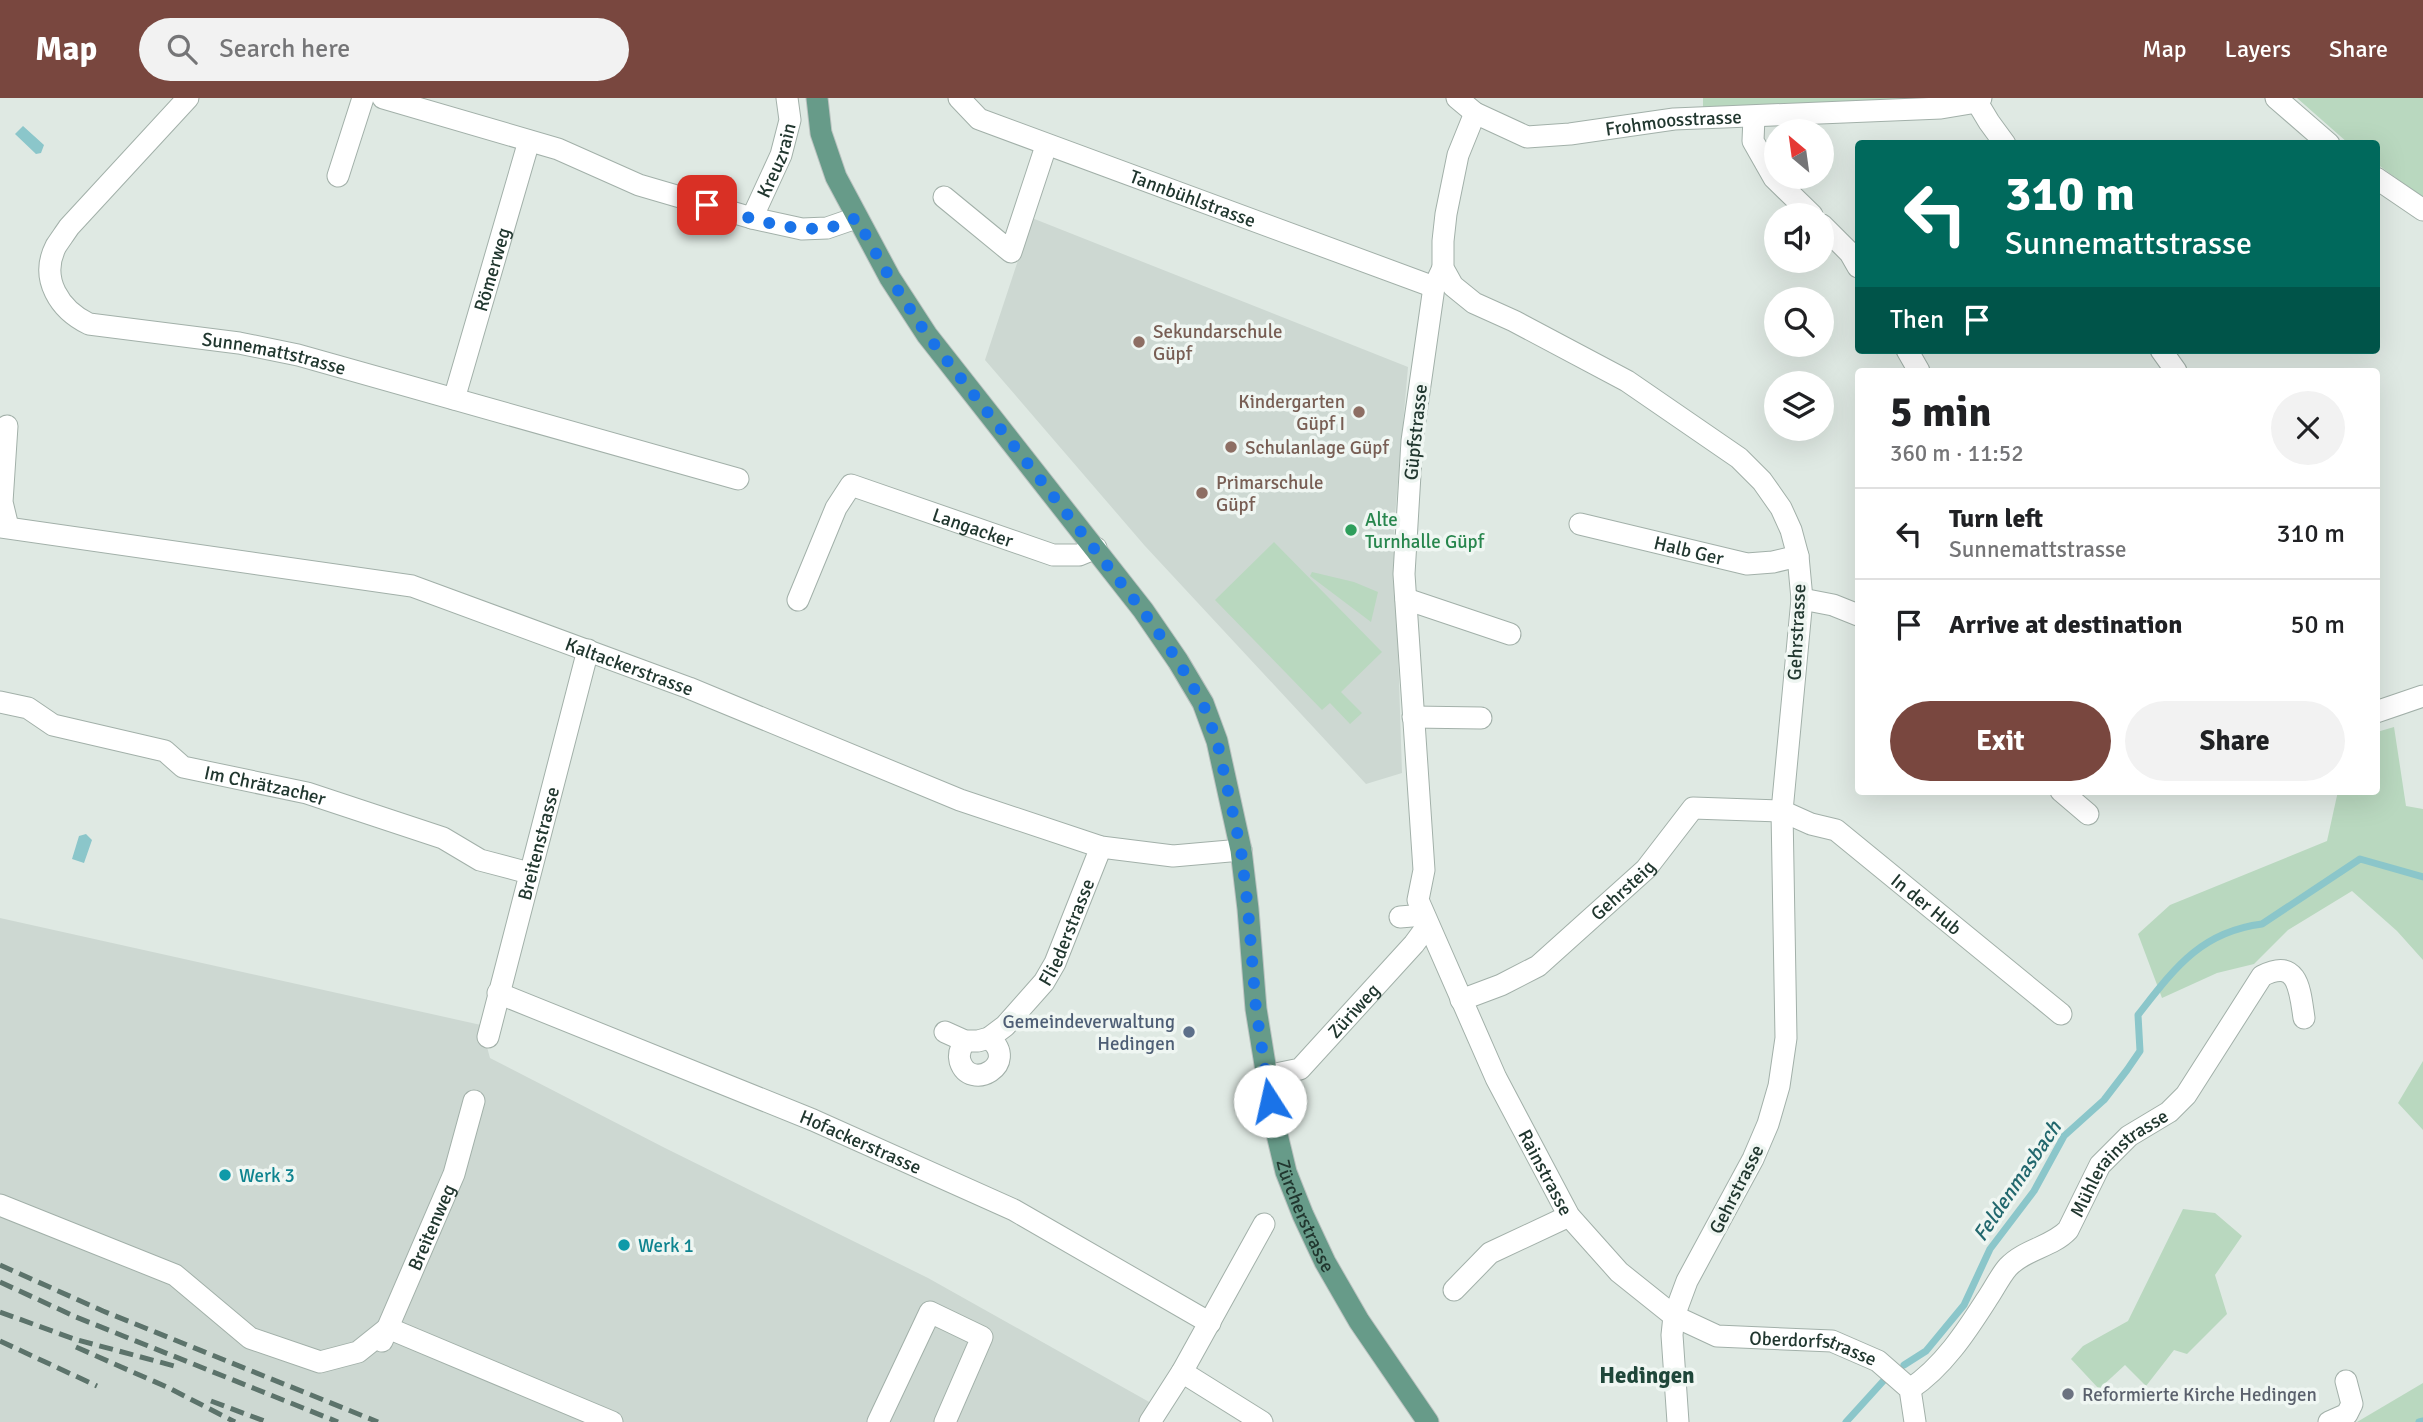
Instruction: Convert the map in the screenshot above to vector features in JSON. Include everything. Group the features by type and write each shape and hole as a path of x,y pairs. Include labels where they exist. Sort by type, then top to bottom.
{"main road":[{"name":"Zürcherstrasse","path":"817,98 821,133 836,177 890,278 927,335 1096,548 1164,640 1203,704 1217,741 1241,850 1256,1009 1275,1126 1286,1172 1325,1262 1359,1321 1428,1422"}],"street":[{"name":"Sunnemattstrasse","path":"188,98 69,228 55,247 51,263 52,282 57,296 75,317 89,324 239,343 286,353 738,480"},
{"path":"338,176 363,98"},
{"path":"383,98 558,149 639,185 752,218 802,229 827,228 856,218"},
{"name":"Kreuzrain","path":"752,218 781,155 790,120 787,98"},
{"name":"Tannbühlstrasse","path":"959,98 979,119 1046,146 1438,278"},
{"name":"Frohmoosstrasse","path":"1457,98 1475,113 1527,137 1570,134 1674,118 1941,108 1979,100"},
{"path":"2276,98 2324,140"},
{"path":"1979,100 2003,140"},
{"path":"1438,278 1458,155 1475,113"},
{"path":"1754,117 1753,141 1774,178 1800,203"},
{"name":"Römerweg","path":"454,399 529,141"},
{"path":"944,197 1011,252 1046,146"},
{"path":"2380,181 2423,210"},
{"path":"1834,237 1855,262"},
{"name":"Gehrstrasse","path":"1438,278 1474,303 1514,321 1627,381 1739,458 1762,481 1781,508 1798,556 1802,598 1782,811 1786,1038 1779,1086 1768,1124 1753,1159 1687,1282 1674,1316"},
{"name":"Güpfstrasse","path":"1424,913 1424,870 1404,574 1412,441 1438,278"},
{"path":"4,527 2,502 7,426"},
{"name":"Langacker","path":"798,600 836,509 851,485 1053,555 1079,555 1096,548"},
{"name":"Halb Ger","path":"1580,524 1747,564 1798,556"},
{"name":"Kaltackerstrasse","path":"4,527 412,586 689,688 960,800 1101,847 1173,856 1241,850"},
{"path":"1802,598 1833,605 1855,614"},
{"path":"1406,599 1510,634"},
{"name":"Breitenstrasse","path":"488,1037 588,650"},
{"path":"2380,711 2423,696"},
{"name":"Im Chrätzacher","path":"0,702 28,708 53,725 165,751 183,767 307,793 443,838 480,860 529,873"},
{"path":"1413,717 1481,718"},
{"path":"2066,795 2088,814"},
{"name":"Gehrsteig","path":"1461,1000 1501,985 1538,966 1646,869 1693,808 1782,811"},
{"name":"In der Hub","path":"1782,811 1811,824 1836,830 2061,1014"},
{"name":"Fliederstrasse","path":"989,1038 1004,1026 1035,992 1055,963 1101,847"},
{"path":"1400,917 1424,913"},
{"name":"Rainstrasse","path":"1424,913 1496,1079 1569,1216 1619,1272 1674,1316"},
{"name":"Züriweg","path":"1266,1076 1300,1069 1414,944 1424,913"},
{"name":"Mühlerainstrasse","path":"1910,1389 1930,1376 1974,1319 2007,1268 2019,1258 2061,1237 2068,1230 2108,1154 2129,1136 2169,1112 2186,1096 2262,976 2274,970 2286,971 2295,977 2304,1018"},
{"name":"Hofackerstrasse","path":"498,993 813,1120 1014,1210 1209,1323"},
{"path":"945,1032 965,1041 989,1038 998,1048 999,1061 991,1072 980,1075 970,1073 961,1065 960,1052 965,1041"},
{"name":"Breitenweg","path":"379,1348 454,1174 474,1101"},
{"path":"0,1205 175,1275 250,1338 320,1362 358,1352 388,1328 612,1422"},
{"path":"1454,1290 1490,1253 1569,1216"},
{"path":"1150,1422 1182,1372 1264,1224"},
{"path":"878,1422 929,1312 982,1337 945,1422"},
{"path":"1674,1316 1672,1335 1678,1422"},
{"name":"Oberdorfstrasse","path":"1674,1316 1717,1336 1832,1341 1878,1361 1910,1389"},
{"path":"1182,1372 1262,1422"},
{"path":"2329,1422 2347,1414 2352,1404 2346,1381"},
{"path":"1910,1389 1915,1422"}],"shaded area":[{"name":"Schulanlage Güpf","path":"1032,218 1408,367 1394,527 1402,773 1366,784 1145,546 985,360"},
{"path":"0,918 481,1025 490,1058 928,1278 1151,1403 1141,1422 0,1422"}],"green space":[{"path":"1703,98 1938,98 1703,107"},
{"path":"2297,98 2423,98 2423,198 2380,166 2380,140 2345,140"},
{"path":"1274,542 1382,652 1341,692 1362,713 1350,724 1330,703 1322,710 1215,600"},
{"path":"1312,572 1354,582 1378,592 1371,622 1310,576"},
{"path":"2394,727 2406,806 2423,809 2423,960 2397,931 2352,891 2288,930 2254,964 2217,973 2162,998 2138,934 2170,905 2327,841 2337,795 2380,795 2380,731"},
{"path":"2423,1061 2423,1130 2398,1103"},
{"path":"2183,1209 2215,1213 2242,1236 2215,1275 2227,1314 2187,1354 2174,1350 2146,1386 2125,1365 2099,1389 2071,1359 2083,1346 2128,1321"},
{"path":"2423,1383 2423,1422 2357,1422"}],"water":[{"path":"23,126 44,145 41,153 36,154 15,134"},
{"path":"86,834 92,840 84,863 72,859 79,836"}],"waterway":[{"name":"Feldenmasbach","path":"1904,1365 1926,1351 1964,1305 1990,1249 2034,1191 2064,1136 2104,1100 2140,1051 2138,1015 2190,955 2222,935 2262,924 2360,859 2423,877"},
{"name":"Feldenmasbach","path":"1846,1422 1886,1378"},
{"path":"2419,1422 2423,1421"}],"railway":[{"path":"0,1265 103,1311 378,1422"},
{"path":"0,1282 76,1317 338,1422"},
{"path":"0,1312 74,1339 178,1367"},
{"path":"0,1341 97,1386"},
{"path":"76,1347 169,1388 235,1422"},
{"path":"211,1401 267,1422"}],"place":[{"name":"Sekundarschule Güpf","path":"1139,342"},
{"name":"Kindergarten Güpf I","path":"1359,412"},
{"name":"Schulanlage Güpf","path":"1231,447"},
{"name":"Primarschule Güpf","path":"1202,493"},
{"name":"Alte Turnhalle Güpf","path":"1351,530"},
{"name":"Gemeindeverwaltung Hedingen","path":"1189,1032"},
{"name":"Werk 3","path":"225,1175"},
{"name":"Werk 1","path":"624,1245"},
{"name":"Reformierte Kirche Hedingen","path":"2068,1394"}],"district":[{"name":"Hedingen","path":"1647,1375"}],"route":[{"path":"707,205 802,229 827,228 856,218 927,335 1096,548 1178,661 1212,724 1241,850 1256,1009 1270,1101"}]}
